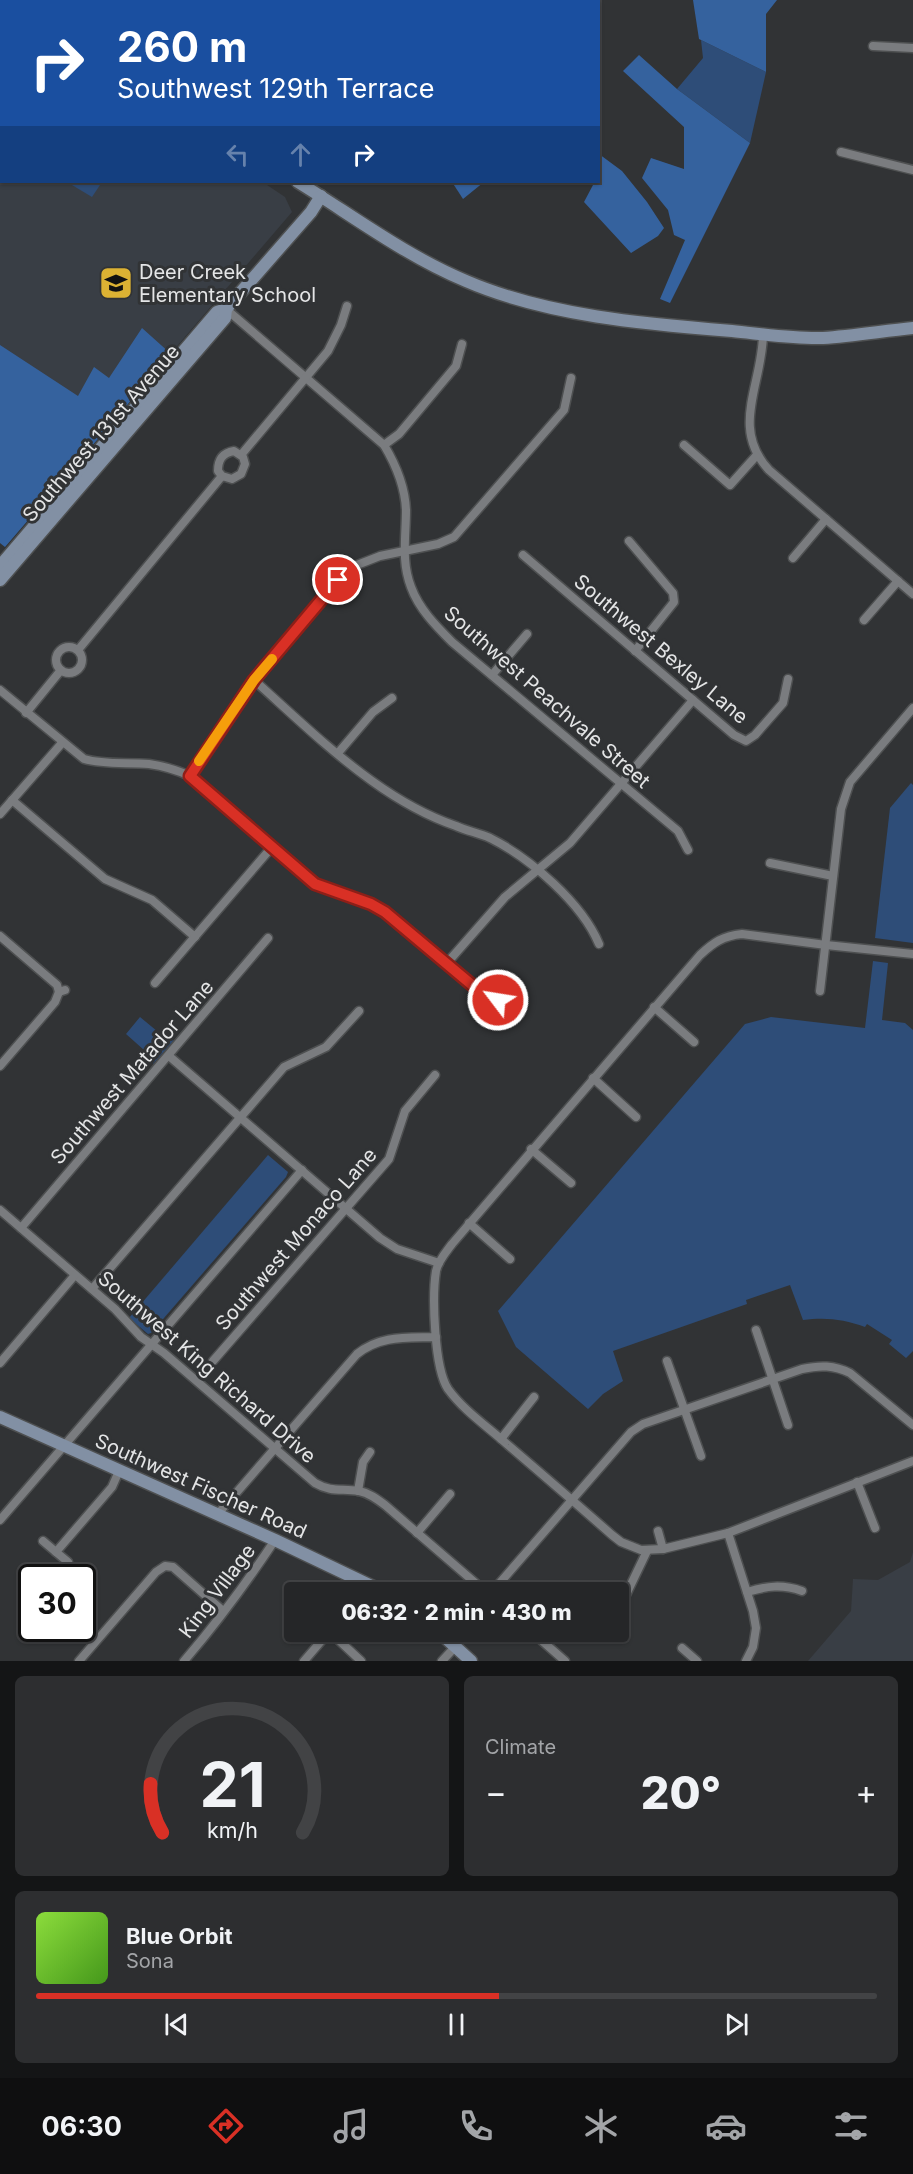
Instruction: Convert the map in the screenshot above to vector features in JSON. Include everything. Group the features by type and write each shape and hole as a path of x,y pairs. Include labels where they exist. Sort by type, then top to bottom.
{"street":[{"path":"873,46 913,48"},
{"path":"841,152 913,170"},
{"path":"300,183 414,256 467,282 500,294 548,306 651,325 763,335 821,338 913,328"},
{"name":"Southwest 131st Avenue","path":"0,566 218,312 226,309 311,212 321,196"},
{"path":"241,455 328,351 341,325 347,306"},
{"name":"Southwest 131st Avenue","path":"0,580 225,318 226,309"},
{"name":"Southwest Peachvale Street","path":"226,309 384,446 397,468 404,495 406,510 404,551 411,588 429,617 452,642 678,831 688,850"},
{"path":"763,335 763,352 748,428 756,456 769,470 913,594"},
{"path":"384,446 399,434 456,366 462,344"},
{"path":"190,776 254,680 346,573 357,565 380,556 438,544 454,537 564,410 571,378"},
{"path":"684,445 730,485 756,456"},
{"path":"234,451 241,455 245,464 241,474 232,479 222,476 218,471 218,464 223,455 234,451"},
{"path":"78,650 222,476"},
{"path":"793,558 825,519"},
{"path":"629,541 673,593 674,602 635,651"},
{"name":"Southwest Bexley Lane","path":"523,555 734,735 746,741 755,735 783,702 788,679"},
{"path":"864,621 898,581"},
{"path":"492,675 527,634"},
{"path":"68,646 78,650 83,662 79,670 70,674 61,670 56,662 58,652 68,646"},
{"path":"26,713 61,670"},
{"path":"254,680 371,781 454,826 488,837 521,857 583,914 593,928 599,944"},
{"path":"0,690 84,759 97,763 149,764 177,770 190,776 315,884 371,904 385,912 478,990 498,1000"},
{"path":"338,753 373,712 392,698"},
{"path":"447,963 505,897 570,843 693,700"},
{"path":"820,991 841,809 847,788 910,718 913,708"},
{"path":"0,814 62,743"},
{"path":"12,800 105,879 147,896 195,937"},
{"path":"155,983 272,847"},
{"path":"770,863 833,876"},
{"path":"913,954 742,934 729,935 717,940 700,955 654,1007 452,1244 436,1271 434,1300 436,1337 442,1375 449,1390 472,1414 621,1542 647,1551 728,1533 913,1461"},
{"path":"0,936 62,991 0,1066"},
{"name":"Southwest Matador Lane","path":"21,1228 268,938"},
{"path":"654,1007 694,1042"},
{"path":"92,1289 284,1067 326,1047 359,1011"},
{"path":"169,1056 380,1238 397,1249 439,1263"},
{"name":"Southwest Monaco Lane","path":"213,1361 389,1159 405,1111 435,1075"},
{"path":"593,1078 636,1117"},
{"path":"531,1149 571,1183"},
{"path":"0,1519 302,1170"},
{"name":"Southwest King Richard Drive","path":"2,1215 21,1228 92,1289 152,1346 164,1353 323,1487 332,1490 358,1491 372,1496 476,1582"},
{"path":"469,1223 510,1259"},
{"path":"0,1363 75,1275"},
{"path":"756,1330 788,1425"},
{"path":"217,1515 357,1353 383,1339 436,1337"},
{"path":"667,1361 701,1456"},
{"path":"499,1582 631,1432 643,1424 772,1379 817,1366 840,1368 863,1383 913,1425"},
{"path":"501,1438 534,1397"},
{"name":"Southwest Fischer Road","path":"0,1417 365,1582"},
{"path":"358,1491 363,1462 370,1452"},
{"path":"56,1552 112,1487 118,1471"},
{"path":"857,1482 875,1528"},
{"path":"417,1533 450,1494"},
{"path":"658,1531 663,1549"},
{"path":"728,1533 753,1611 756,1628 753,1647 746,1661"},
{"name":"King Village","path":"184,1661 215,1625 275,1540"},
{"path":"43,1541 68,1562"},
{"path":"629,1588 647,1551"},
{"path":"79,1661 156,1572 165,1566 173,1567 223,1611"},
{"path":"747,1592 768,1586 787,1586 802,1591"},
{"path":"304,1661 321,1642"},
{"path":"341,1642 362,1661"},
{"path":"450,1642 471,1661"},
{"path":"544,1642 566,1661"},
{"path":"442,1661 455,1647"},
{"path":"682,1648 697,1661"}],"shaded area":[{"path":"693,0 777,0 766,14 766,72 699,39"},
{"path":"701,40 766,72 750,143 677,89 703,58"},
{"path":"639,55 677,89 750,143 670,303 660,299 685,240 674,235 668,210 642,178 651,158 684,169 684,127 623,71"},
{"path":"600,155 622,171 664,228 658,236 631,253 584,202 593,185 590,183 600,183"},
{"name":"Deer Creek Elementary School","path":"0,183 264,183 285,197 292,212 5,547 0,543"},
{"path":"69,183 101,183 92,197"},
{"path":"453,183 483,183 463,199"},
{"path":"142,328 171,354 5,547 0,543 0,345 78,396 94,367 109,378"},
{"path":"911,783 913,785 913,943 875,938 890,808"},
{"path":"873,961 888,963 882,1020 905,1023 913,1030 913,1351 906,1358 889,1344 892,1340 867,1324 865,1327 834,1319 803,1320 790,1285 746,1300 747,1304 613,1351 623,1381 603,1394 588,1409 516,1347 498,1311 745,1024 771,1017 865,1028"},
{"path":"140,1017 169,1041 174,1040 153,1064 153,1058 126,1034"},
{"path":"268,1155 288,1172 286,1177 148,1334 129,1318"},
{"path":"913,1552 913,1661 808,1661 851,1611 853,1579 878,1580 910,1562"}],"slow traffic":[{"path":"199,761 254,680 272,659"}],"place":[{"name":"Deer Creek Elementary School","path":"116,283"}],"route":[{"path":"338,580 254,680 190,776 315,884 371,904 385,912 478,990 498,1000"}]}
